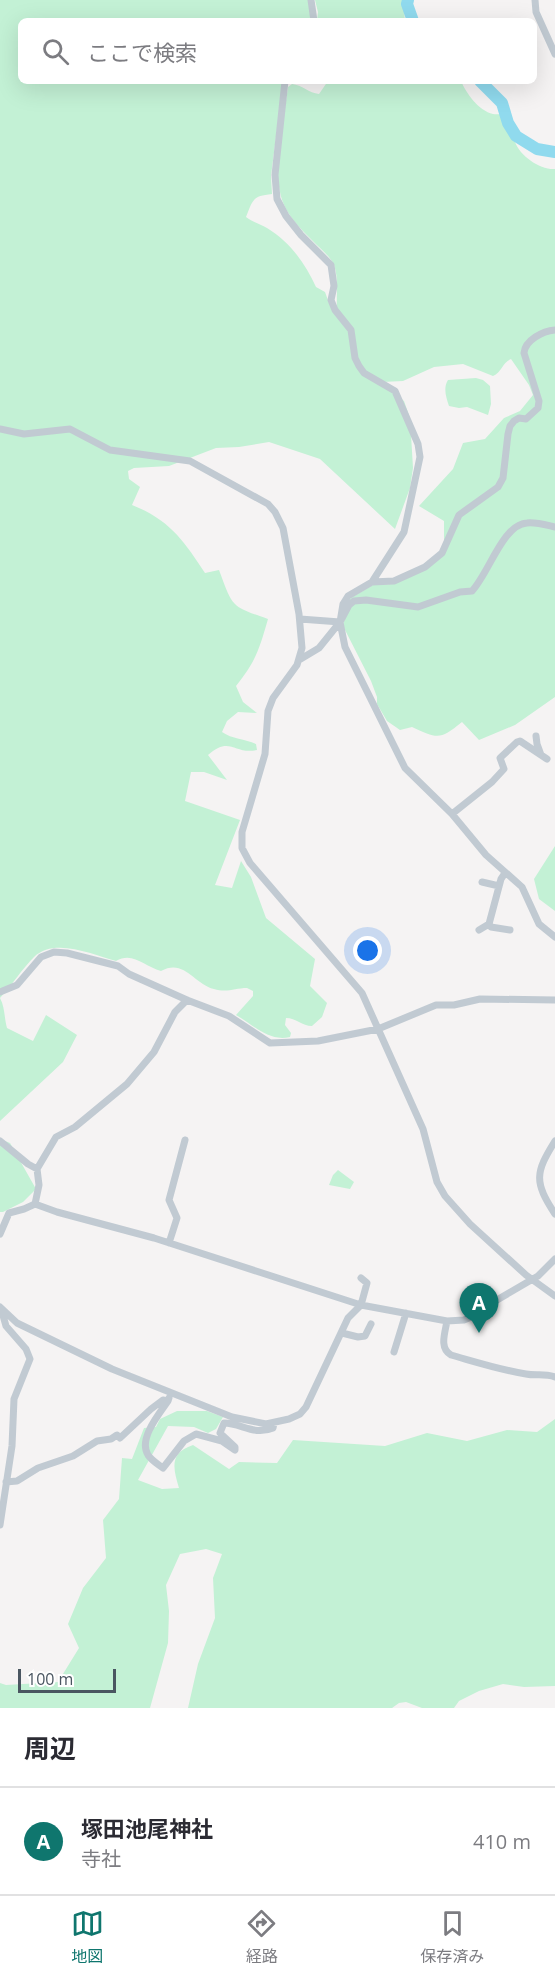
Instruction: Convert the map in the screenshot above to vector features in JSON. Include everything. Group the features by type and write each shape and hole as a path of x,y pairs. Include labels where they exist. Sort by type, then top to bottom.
{"street":[{"path":"311,0 314,18"},
{"path":"535,0 536,12 555,54"},
{"path":"285,84 275,175 277,199 291,222 331,265 334,286 331,300 335,310 351,330 358,366 364,373 395,392 418,444 420,457 404,532 372,582 348,596 343,604 340,622 345,647 400,759 414,778 452,814 486,855 522,887 539,924 555,937"},
{"path":"372,582 394,581 425,567 442,553 459,515 498,487 503,478 510,426 519,418 526,419 538,408 539,401 524,353 525,347 528,342 548,330 555,330"},
{"path":"0,429 24,434 70,429 110,450 190,461 268,504 275,512 283,528 300,619 302,648 300,660 270,705 266,754 244,822 242,848 250,863 360,989 423,1129 440,1190 470,1224 531,1279 555,1296"},
{"path":"300,660 320,648 354,601 366,600 418,607 460,592 472,591 484,576 504,537 518,525 527,522 555,527"},
{"path":"300,619 340,622"},
{"path":"452,814 492,782 504,769 500,758 517,742 520,741 544,757 537,744 536,736"},
{"path":"479,930 489,924 499,886 505,873"},
{"path":"482,882 499,886"},
{"path":"489,924 491,927 510,930"},
{"path":"0,992 17,985 41,957 54,952 67,953 118,966 129,974 187,1000 230,1016 270,1043 318,1041 378,1029 436,1005 454,1005 480,999 555,1000"},
{"path":"35,1204 39,1185 37,1169 56,1137 75,1127 127,1084 153,1052 175,1012 187,1000"},
{"path":"169,1243 177,1218 169,1200 185,1140"},
{"path":"0,1142 37,1169"},
{"path":"555,1142 543,1161 539,1180 543,1196 555,1214"},
{"path":"0,1234 9,1213 35,1204 169,1243 361,1305 447,1322 471,1317 543,1272 555,1259"},
{"path":"0,1308 26,1328 112,1369 241,1420 274,1423 300,1414 306,1407 352,1313 361,1305 367,1283 361,1278"},
{"path":"0,1308 6,1326 26,1349 30,1359 14,1399 12,1446 0,1524"},
{"path":"394,1352 406,1313"},
{"path":"447,1322 444,1347 451,1355 495,1368 555,1377"},
{"path":"342,1333 358,1337 365,1336 371,1324"},
{"path":"171,1393 146,1442 149,1457 163,1468 184,1441 196,1434 222,1442 236,1450 220,1433 224,1423 250,1430 270,1430 274,1423"},
{"path":"6,1482 12,1483 38,1468 64,1460 97,1441 111,1439 117,1435 120,1438 151,1409 164,1400 168,1401"}],"green space":[{"path":"0,0 308,0 310,18 18,18 18,84 283,84 271,176 272,194 260,196 254,200 246,217 267,228 290,246 302,261 316,287 325,292 329,303 337,310 337,281 334,265 290,216 280,192 278,167 280,140 288,87 292,84 319,94 326,84 462,84 470,96 483,109 493,114 505,115 510,119 515,142 526,157 537,165 555,169 555,697 515,725 479,740 462,722 449,732 438,736 412,727 400,730 387,721 377,704 371,681 343,626 349,599 373,585 392,584 444,555 444,521 419,506 453,469 463,443 485,439 504,418 520,411 533,395 529,385 511,359 493,376 463,364 434,367 403,381 382,382 404,401 410,418 413,468 410,488 395,529 320,459 269,442 216,448 169,466 134,468 128,471 129,479 140,487 132,505 156,517 175,533 205,573 219,570 234,604 268,619 256,655 236,686 243,702 257,713 238,712 227,721 222,732 256,744 257,750 249,751 227,746 215,749 208,755 227,780 204,772 191,772 185,801 240,820 215,885 232,888 241,861 251,877 266,918 315,959 310,986 327,1003 322,1017 312,1026 286,1018 285,1025 291,1033 290,1037 275,1037 262,1032 236,1015 253,996 253,991 247,988 219,990 207,986 189,973 176,968 161,971 133,959 122,958 116,961 63,948 52,948 34,957 0,998"},
{"path":"315,0 403,0 405,18 317,18"},
{"path":"476,378 490,386 491,404 488,415 467,407 449,406 445,389 448,380"},
{"path":"555,846 555,911 539,899 534,879"},
{"path":"0,998 7,1028 33,1041 46,1015 77,1035 63,1062 0,1121"},
{"path":"0,1139 10,1143 36,1189 23,1202 3,1212 0,1212"},
{"path":"338,1170 354,1182 350,1189 329,1185"},
{"path":"177,1411 207,1411 223,1417 216,1429 208,1433 194,1427 168,1426 138,1480 162,1489 179,1488 174,1468 176,1457 185,1448 193,1445 229,1469 239,1462 277,1463 293,1440 385,1446 427,1433 467,1441 507,1430 537,1432 555,1419 555,1686 524,1687 503,1684 479,1691 459,1701 454,1708 422,1708 406,1702 399,1703 392,1708 188,1708 198,1664 215,1618 213,1578 222,1554 206,1549 180,1554 166,1585 169,1611 168,1643 150,1708 0,1708 0,1683 6,1685 58,1682 79,1648 68,1624 83,1588 106,1558 103,1520 119,1499 122,1458 132,1459 144,1428 156,1427 160,1419"}],"waterway":[{"path":"408,0 407,4 412,18"},
{"path":"483,84 502,103 508,123 516,136 537,149 555,152"}],"place":[{"name":"塚田池尾神社","path":"479,1333"}]}
